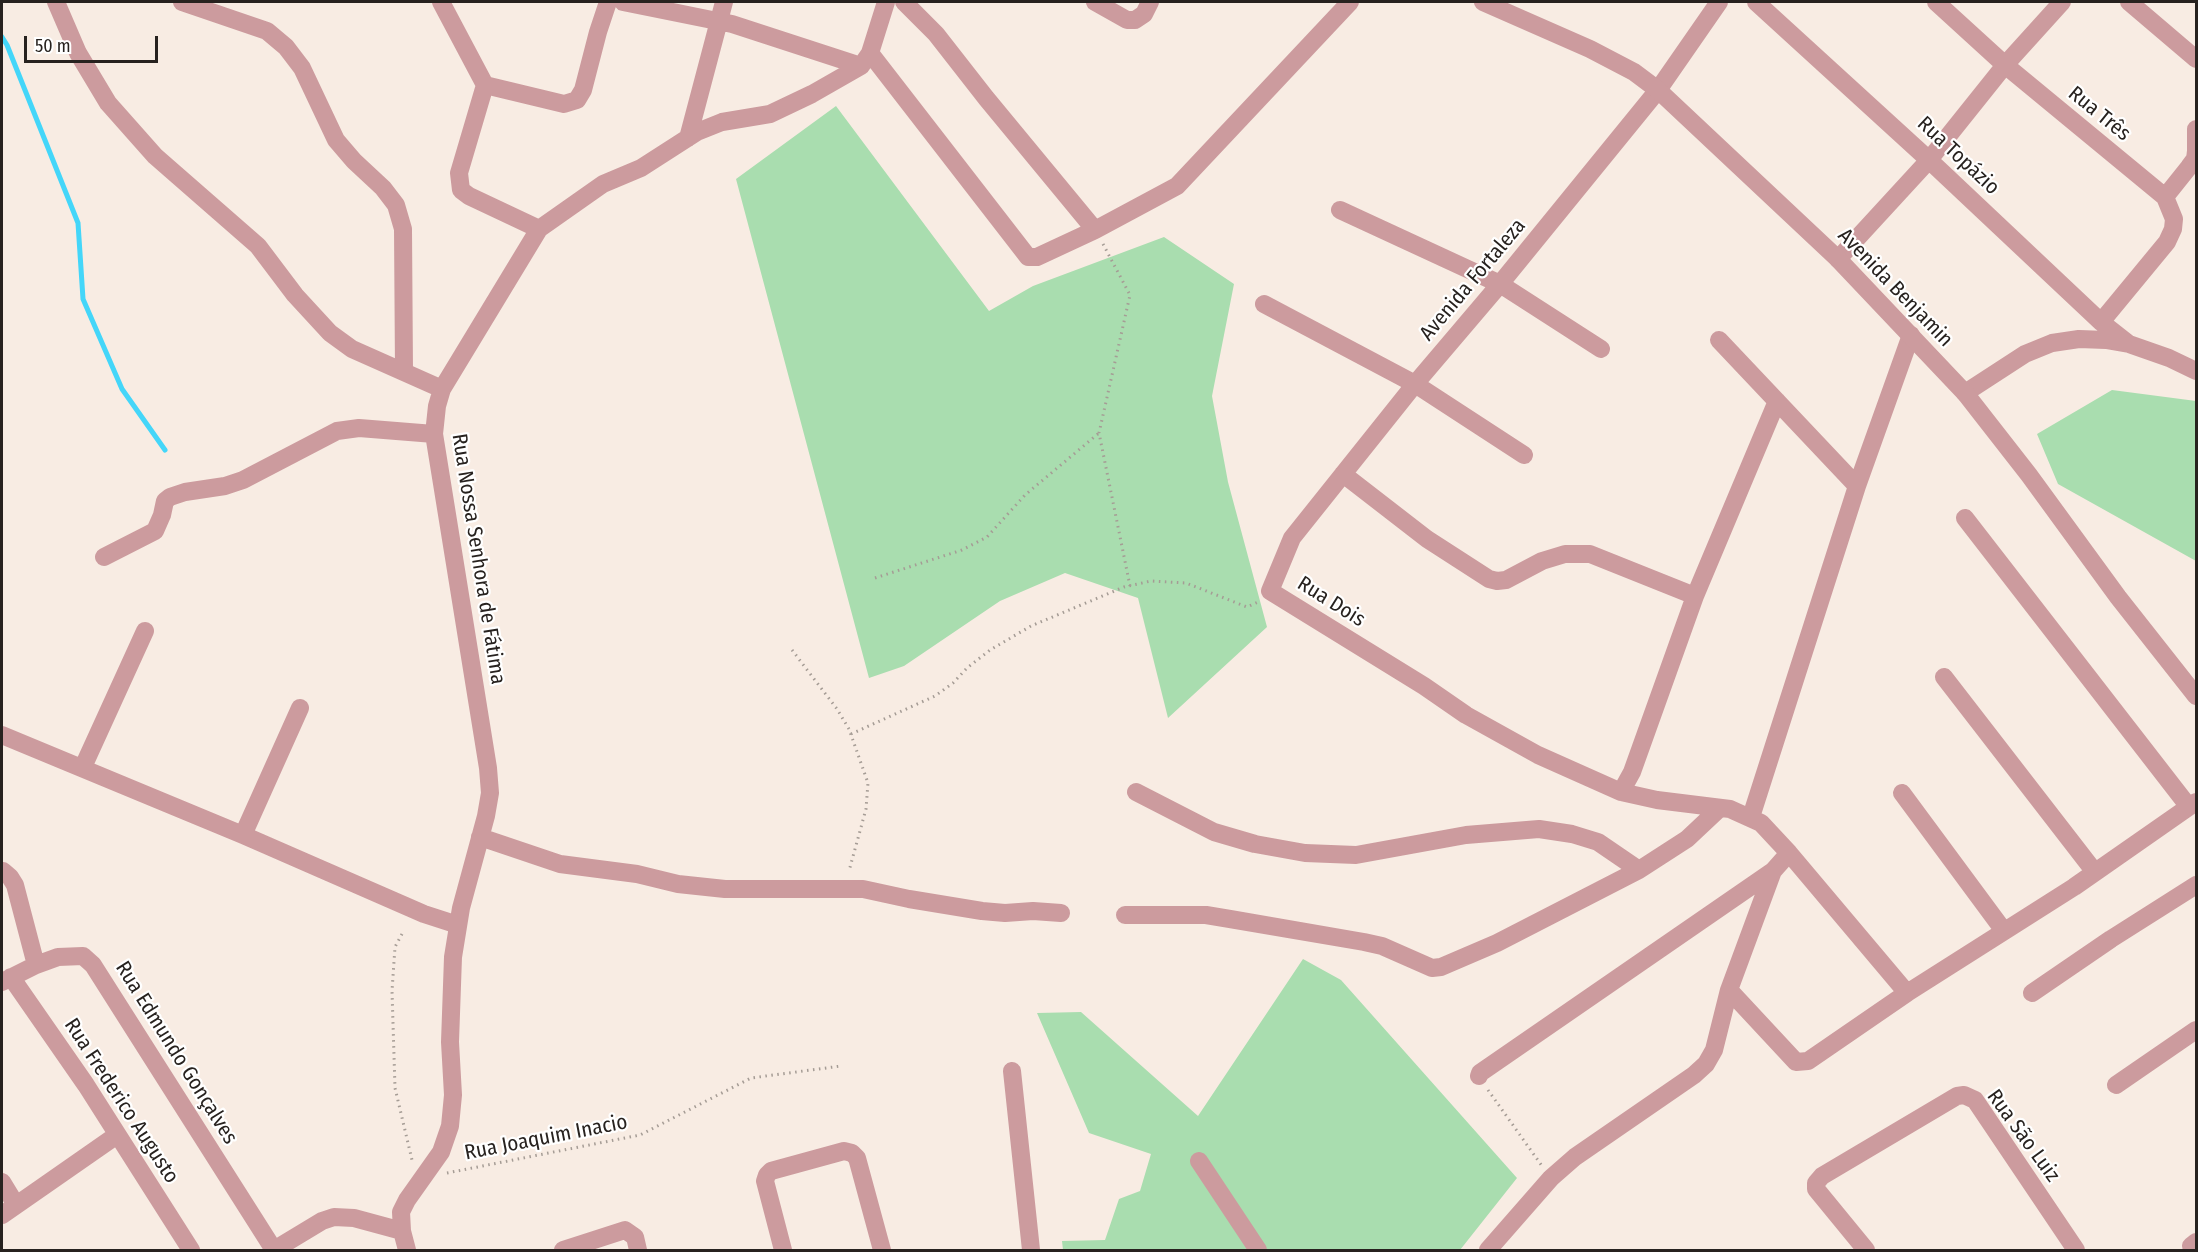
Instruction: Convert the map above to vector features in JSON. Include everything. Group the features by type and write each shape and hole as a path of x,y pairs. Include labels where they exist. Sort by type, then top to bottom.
{"street":[{"path":"56,2 78,53 108,102 155,156 258,246 295,295 330,333 352,349 442,389"},
{"path":"182,2 267,31 286,47 302,68 336,140 354,161 383,188 396,205 403,229 404,371"},
{"path":"441,2 484,85 459,173 461,190 539,229"},
{"path":"484,85 564,104 577,100 583,90 608,2"},
{"path":"623,2 719,21 865,60 1028,257 1037,257 1095,230 1177,186 1350,2"},
{"path":"688,138 724,2"},
{"path":"865,60 886,2"},
{"path":"904,2 936,34 1095,230"},
{"path":"1095,2 1127,20 1135,20 1144,14 1150,2"},
{"name":"Avenida Benjamin","path":"1483,2 1590,49 1634,72 1658,90 1838,259 1965,393 2029,475 2118,597 2196,696"},
{"name":"Avenida Fortaleza","path":"1270,591 1292,538 1415,384 1500,284 1658,90 1719,2"},
{"name":"Rua Topázio","path":"1756,2 1929,160 2101,322 2129,344"},
{"name":"Rua Três","path":"1936,2 2005,65 2165,197"},
{"path":"1838,259 1929,160 2005,65 2062,2"},
{"path":"2129,2 2196,59"},
{"name":"Rua Nossa Senhora de Fátima","path":"402,1231 401,1212 441,1152 450,1126 453,1095 450,1042 453,957 458,925 490,793 488,768 435,434 437,406 442,389 539,229 603,184 641,168 688,138 722,122 770,114 812,94 865,60"},
{"path":"2101,322 2167,242 2173,229 2174,219 2165,197 2195,159 2196,129"},
{"path":"1340,210 1500,284 1600,349"},
{"path":"1264,304 1415,384 1524,455"},
{"path":"1907,993 1789,853 1761,823 1750,817 1857,486 1911,335"},
{"path":"1965,393 2025,354 2052,343 2079,339 2129,344 2169,358 2196,371"},
{"path":"1719,340 1857,486"},
{"path":"1621,792 1632,772 1695,596 1777,401"},
{"path":"104,557 155,531 165,501 170,497 243,480 337,431 359,428 435,434"},
{"path":"1343,474 1427,539 1489,579 1497,581 1506,579 1542,561 1565,554 1590,555 1695,596"},
{"path":"1729,990 1796,1062 1808,1061 1907,993 2074,887 2193,804 1965,518"},
{"name":"Rua Dois","path":"1270,591 1475,720 1538,755 1621,792 1657,800 1730,809 1750,817"},
{"path":"82,767 145,631"},
{"path":"1944,677 2094,871"},
{"path":"243,835 300,708"},
{"path":"2,735 243,835 424,914 458,925"},
{"path":"1136,792 1214,832 1255,844 1305,853 1356,855 1467,835 1539,829 1572,834 1598,843 1639,870"},
{"path":"1902,793 2004,932"},
{"path":"1125,915 1206,915 1365,942 1382,946 1432,968 1442,967 1497,943 1639,870 1687,839 1720,808"},
{"path":"480,837 560,864 637,874 678,884 725,890 863,889 982,911 1061,913"},
{"path":"1479,1076 1480,1073 1773,870 1789,853"},
{"path":"1488,1251 1551,1178 1575,1157 1694,1075 1706,1064 1714,1050 1729,990 1773,870"},
{"path":"3,871 15,885 36,965"},
{"path":"2032,993 2196,885"},
{"name":"Rua Edmundo Gonçalves","path":"6,979 58,957 83,956 93,965 274,1251"},
{"name":"Rua Frederico Augusto","path":"6,979 86,1085 191,1251"},
{"path":"2116,1085 2196,1030"},
{"path":"1012,1071 1031,1251"},
{"name":"Rua São Luiz","path":"1866,1251 1816,1189 1816,1183 1822,1176 1957,1096 1964,1095 1975,1100 2076,1251"},
{"path":"2,1182 9,1210 117,1135"},
{"path":"783,1251 765,1181 767,1175 771,1171 844,1151 852,1153 857,1158 882,1251"},
{"path":"1200,1161 1258,1251"},
{"path":"274,1251 322,1221 334,1217 354,1218 402,1231 407,1251"},
{"path":"563,1251 625,1230 635,1237 638,1251"}],"path":[{"path":"1095,230 1131,295 1099,433 1130,586"},
{"path":"875,578 962,550 987,537 1025,495 1099,433"},
{"name":"Rua Dois","path":"851,734 935,696 990,650 1031,626 1065,610 1130,586 1150,581 1186,583 1247,607 1263,599 1270,591"},
{"path":"792,650 837,709 851,734 868,783 866,809 844,888"},
{"path":"402,934 394,947 392,991 395,1088 412,1162"},
{"name":"Rua Joaquim Inacio","path":"422,1178 640,1135 751,1078 841,1066"},
{"path":"1479,1076 1551,1178"}],"green space":[{"path":"836,106 989,311 1033,286 1164,237 1234,284 1212,396 1228,482 1267,627 1168,718 1138,598 1065,573 1000,601 904,666 869,678 736,179"},
{"path":"2112,390 2196,401 2196,561 2058,484 2037,434"},
{"path":"1303,959 1341,980 1517,1178 1460,1250 1063,1250 1062,1241 1105,1240 1119,1199 1140,1191 1151,1154 1089,1133 1037,1013 1081,1012 1198,1116"}],"waterway":[{"path":"2,37 78,223 83,299 122,389 165,450"}]}
